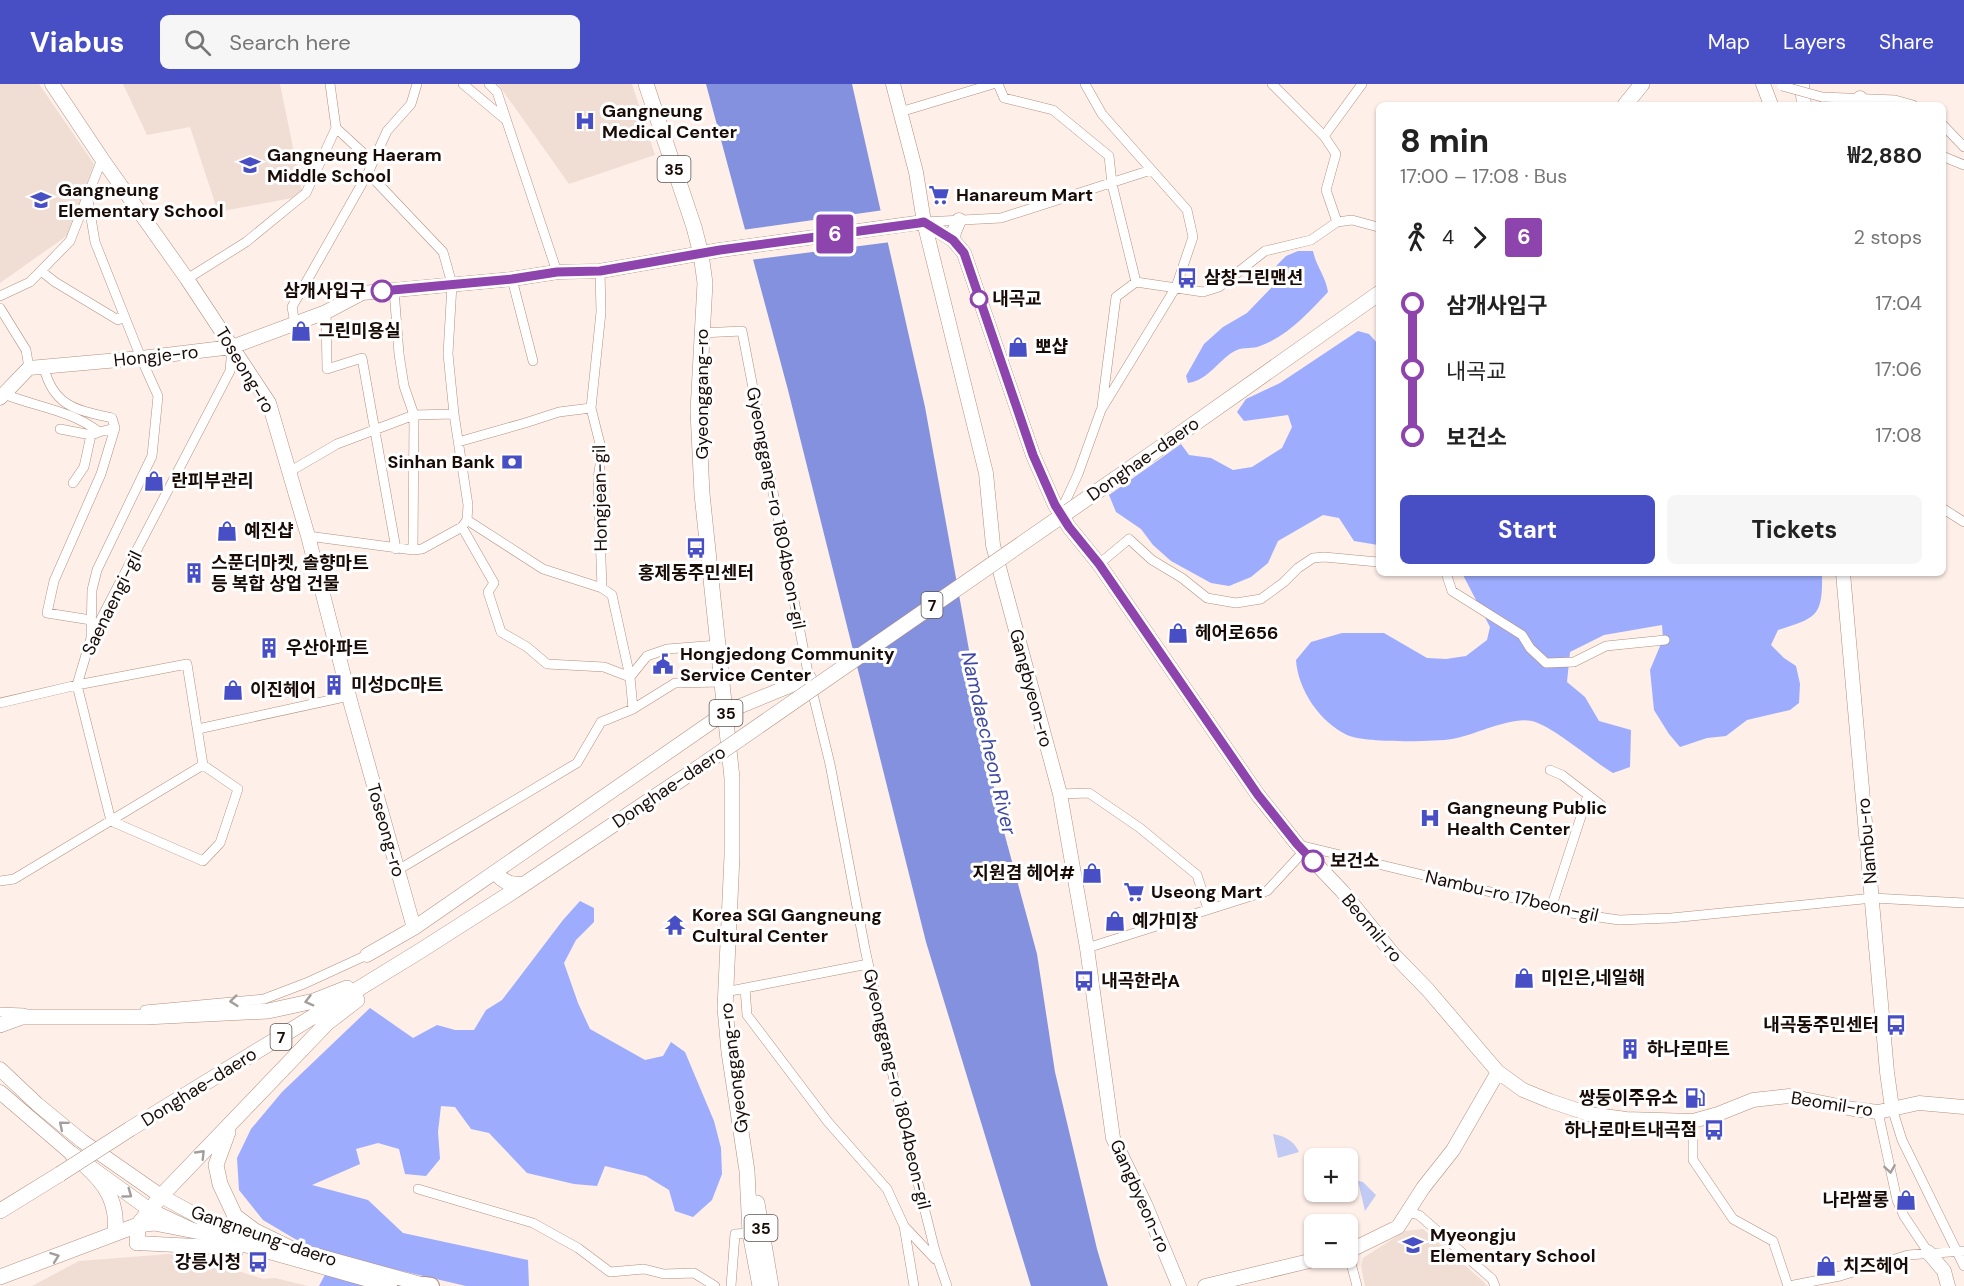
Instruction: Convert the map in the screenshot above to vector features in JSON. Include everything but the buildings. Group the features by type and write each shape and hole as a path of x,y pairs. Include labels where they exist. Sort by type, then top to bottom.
{"main road":[{"name":"Gyeonggang-ro","path":"646,84 701,254 705,283 698,411 702,494 732,778 732,856 725,992 729,1052 747,1171 750,1233 762,1286"},
{"path":"1627,102 1642,84"},
{"name":"Donghae-daero","path":"0,1211 425,948 524,884 698,768 1376,295"},
{"path":"496,872 507,883 516,886 524,884"},
{"path":"0,1014 22,1017 145,1017 268,1011 314,1001 344,989 425,948"},
{"path":"0,1277 79,1248 115,1238 138,1225 161,1196 327,1023 425,948"},
{"path":"0,1025 22,1017"},
{"path":"233,1120 216,1164 220,1184 236,1216 291,1254"},
{"path":"72,1154 95,1174 109,1193 117,1218 115,1238"},
{"name":"Gyeonggang-ro","path":"747,1171 756,1191 762,1286"},
{"path":"138,1225 154,1223 195,1231"},
{"path":"137,1243 138,1225"}],"street":[{"name":"Toseong-ro","path":"52,84 187,279 269,403 308,536 349,696 414,928"},
{"path":"187,279 246,242 306,193 336,128 330,84"},
{"path":"295,324 292,307 368,173 387,131 411,104 417,84"},
{"path":"463,84 506,120"},
{"path":"489,84 497,92 557,272"},
{"name":"Gangbyeon-ro","path":"893,84 916,172 922,223 986,473 993,545 1060,794 1087,948 1113,1138 1145,1204 1179,1286"},
{"path":"900,112 978,86 993,84"},
{"path":"998,84 1005,98 1053,110 1109,156 1112,183 1136,282"},
{"path":"1060,513 1078,474 1101,410 1176,287 1193,237 1187,210 1102,114 1085,84"},
{"path":"1272,84 1324,136 1336,154 1326,190 1337,222"},
{"path":"1324,136 1362,84"},
{"path":"1763,84 1770,102"},
{"path":"1802,84 1804,102"},
{"path":"1781,85 1822,97 1902,102"},
{"path":"336,128 373,162"},
{"path":"1946,128 1964,147"},
{"path":"1946,158 1964,165"},
{"path":"0,296 30,282 70,240 102,159"},
{"path":"922,223 1001,218 1151,171"},
{"path":"368,173 443,252 452,284 448,354 454,414 468,505 465,524 494,583 488,592 501,632 527,647 547,664 604,667 630,677"},
{"path":"87,194 95,242 158,396 152,456 97,570 92,590 91,638"},
{"path":"953,240 959,220"},
{"path":"1101,410 1116,297 1136,282 1203,292 1219,287 1265,251 1311,240 1337,222 1352,220 1376,226"},
{"name":"Hongje-ro","path":"29,368 232,347 326,312 362,293 512,279 557,272 600,271 720,250 922,223"},
{"name":"Beomil-ro","path":"922,223 953,240 964,253 1033,455 1060,513 1099,564 1258,795 1300,848 1342,891 1393,954 1428,990 1498,1072 1523,1090 1589,1114 1626,1119 1693,1121 1753,1100 1789,1096 1878,1112 1919,1103 1964,1107"},
{"path":"41,271 118,320 124,315"},
{"path":"458,442 559,412 591,408 601,312 600,271"},
{"path":"512,279 532,361"},
{"path":"394,290 404,386 414,415 413,550"},
{"path":"0,308 26,350 29,368 2,396 61,412 88,424 95,434"},
{"path":"326,312 327,369 362,358 396,549"},
{"name":"Gyeonggang-ro 1804beon-gil","path":"701,333 741,331 809,678 830,764 868,964 907,1139 947,1286"},
{"name":"Saenaengi-gil","path":"77,685 91,638 230,371 232,347"},
{"path":"44,368 49,385 76,410 112,418 115,428 101,474 54,581 47,613 91,620"},
{"name":"Hongjean-gil","path":"591,408 602,452 598,478 602,588"},
{"path":"289,471 337,444 414,415 454,414"},
{"path":"60,429 95,434 115,428"},
{"path":"73,483 84,467 87,446 95,434"},
{"path":"1946,511 1964,522"},
{"path":"465,524 543,569 602,588 612,595 630,677 633,709"},
{"path":"308,536 413,550 422,549 465,524"},
{"path":"1099,564 1129,539 1152,560 1182,578 1207,598 1236,603 1261,599 1313,558 1376,562"},
{"path":"1447,576 1452,591 1522,635 1530,648 1546,663 1574,662 1606,646 1665,640"},
{"name":"Nambu-ro","path":"1843,576 1892,1108"},
{"path":"630,677 647,656 668,649 718,645"},
{"path":"0,703 77,685 187,664 203,765 238,789 220,843 203,861 111,821"},
{"path":"0,1014 147,1010 264,999 367,955 414,928 726,712 809,678"},
{"path":"398,870 577,764 602,722 633,709 675,683 722,682"},
{"path":"77,685 111,821"},
{"path":"198,729 349,696"},
{"path":"0,881 14,879 203,765"},
{"path":"1550,770 1562,775 1601,804"},
{"path":"1060,794 1089,793 1140,828 1197,875 1208,909"},
{"path":"1551,908 1588,795"},
{"path":"1087,948 1267,891 1300,848"},
{"name":"Nambu-ro 17beon-gil","path":"1300,848 1446,880 1571,914 1618,920 1671,918 1873,898 1964,903"},
{"path":"725,992 868,964"},
{"path":"745,988 747,1015 828,1122 887,1189 904,1226 914,1286"},
{"name":"Gangneung-daero","path":"0,1069 81,1141 161,1196 203,1219 291,1254 390,1286"},
{"path":"1358,1247 1398,1227 1423,1188 1453,1150 1498,1072"},
{"name":"Gangneung-daero","path":"0,1092 72,1154 150,1210 195,1231 428,1286"},
{"path":"1892,1108 1902,1140 1959,1251 1964,1266"},
{"path":"1878,1112 1897,1200 1904,1216 1944,1271 1948,1286"},
{"path":"1693,1121 1693,1160 1733,1219 1773,1241 1789,1286 1842,1281 1908,1255 1959,1251"},
{"path":"418,1189 533,1223 578,1248 610,1272 644,1269 664,1274 694,1273 715,1286"},
{"path":"1407,1212 1419,1215 1492,1280 1495,1286"},
{"path":"904,1226 939,1262"},
{"path":"731,1286 735,1234 750,1233"},
{"path":"137,1243 215,1247 264,1258 291,1254"},
{"path":"1205,1286 1304,1262"},
{"path":"1352,1268 1357,1286"}],"shaded area":[{"name":"Gangneung Elementary School","path":"0,84 39,84 94,164 68,235 0,283"},
{"name":"Gangneung Haeram Middle School","path":"123,84 280,84 303,196 218,212 190,127 147,135"},
{"name":"Gangneung Medical Center","path":"498,84 632,84 655,155 569,184"},
{"path":"706,84 852,84 925,407 998,810 1037,954 1055,1072 1108,1286 1031,1286 926,942 788,390"},
{"path":"1298,251 1313,251 1328,292 1297,323 1280,336 1257,347 1231,353 1203,378 1188,383 1186,376 1204,344 1223,327 1247,313 1272,287 1277,265 1286,256"},
{"path":"1358,331 1369,334 1376,342 1376,545 1354,541 1339,518 1323,515 1278,541 1268,563 1251,577 1229,586 1211,583 1171,561 1153,545 1141,529 1116,512 1109,495 1181,444 1189,455 1211,458 1233,470 1252,467 1282,448 1292,427 1288,415 1244,421 1237,412 1246,399 1280,383"},
{"path":"1464,576 1822,576 1821,598 1815,613 1801,622 1778,630 1771,645 1796,666 1800,684 1799,703 1790,710 1747,720 1726,736 1707,738 1680,747 1654,710 1650,670 1663,639 1662,625 1604,635 1570,652 1567,682 1585,697 1599,721 1631,730 1630,767 1613,773 1561,736 1532,721 1504,723 1452,739 1383,741 1356,738 1347,735 1328,722 1312,704 1301,683 1296,660 1311,642 1342,633 1384,633 1427,658 1446,659 1466,656 1487,640 1490,627"},
{"path":"580,901 594,908 594,922 576,940 564,963 578,1003 590,1029 645,1060 663,1056 671,1042 685,1052 714,1121 721,1148 722,1174 712,1200 693,1217 675,1211 669,1190 646,1176 605,1166 597,1186 574,1184 527,1173 489,1133 471,1129 455,1107 441,1106 438,1132 440,1159 426,1176 405,1174 399,1149 378,1143 356,1149 360,1164 312,1185 368,1200 403,1233 528,1260 529,1286 466,1286 333,1255 295,1239 263,1220 239,1190 237,1158 251,1129 282,1092 370,1008 413,1038 437,1025 455,1030 474,1030 486,1010 502,1000"},
{"path":"1273,1134 1289,1140 1299,1152 1278,1158"},
{"path":"1358,1181 1363,1182 1376,1195 1365,1211"},
{"name":"Myeongju Elementary School","path":"1423,1229 1487,1286 1365,1286 1361,1266 1363,1258 1405,1231"},
{"path":"169,1254 219,1260 232,1269 263,1279 275,1278 308,1286 32,1286 79,1261"},
{"path":"328,1269 407,1286 319,1286"}],"pier":[{"path":"884,210 891,242 750,260 742,230"}],"bus line":[{"name":"6","path":"382,291 512,279 557,272 600,271 720,250 924,222 953,240 964,253 992,341 1033,455 1055,505 1069,527 1099,564 1258,795 1313,861"}],"place":[{"name":"Gangneung Medical Center","path":"585,121"},
{"name":"Gangneung Haeram Middle School","path":"250,165"},
{"name":"Hanareum Mart","path":"939,195"},
{"name":"Gangneung Elementary School","path":"41,200"},
{"name":"삼창그린맨션","path":"1187,278"},
{"name":"삼개사입구","path":"382,291"},
{"name":"내곡교","path":"979,299"},
{"name":"그린미용실","path":"301,331"},
{"name":"뽀샵","path":"1018,347"},
{"name":"Sinhan Bank","path":"512,462"},
{"name":"란피부관리","path":"154,481"},
{"name":"예진샵","path":"227,531"},
{"name":"홍제동주민센터","path":"696,548"},
{"name":"스푼더마켓, 솔향마트 등 복합 상업 건물","path":"194,573"},
{"name":"헤어로656","path":"1178,633"},
{"name":"우산아파트","path":"269,648"},
{"name":"Hongjedong Community Service Center","path":"663,664"},
{"name":"미성DC마트","path":"334,685"},
{"name":"이진헤어","path":"233,690"},
{"name":"Gangneung Public Health Center","path":"1430,818"},
{"name":"보건소","path":"1313,861"},
{"name":"지원겸 헤어#","path":"1092,873"},
{"name":"Useong Mart","path":"1134,892"},
{"name":"예가미장","path":"1115,921"},
{"name":"Korea SGI Gangneung Cultural Center","path":"675,925"},
{"name":"미인은,네일해","path":"1524,978"},
{"name":"내곡한라A","path":"1084,981"},
{"name":"내곡동주민센터","path":"1896,1025"},
{"name":"하나로마트","path":"1630,1049"},
{"name":"쌍둥이주유소","path":"1695,1098"},
{"name":"하나로마트내곡점","path":"1714,1130"},
{"name":"나라쌀롱","path":"1906,1200"},
{"name":"Myeongju Elementary School","path":"1413,1245"},
{"name":"강릉시청","path":"258,1262"},
{"name":"치즈헤어","path":"1826,1266"}],"water label":[{"name":"Namdaecheon River","path":"989,743"}]}
